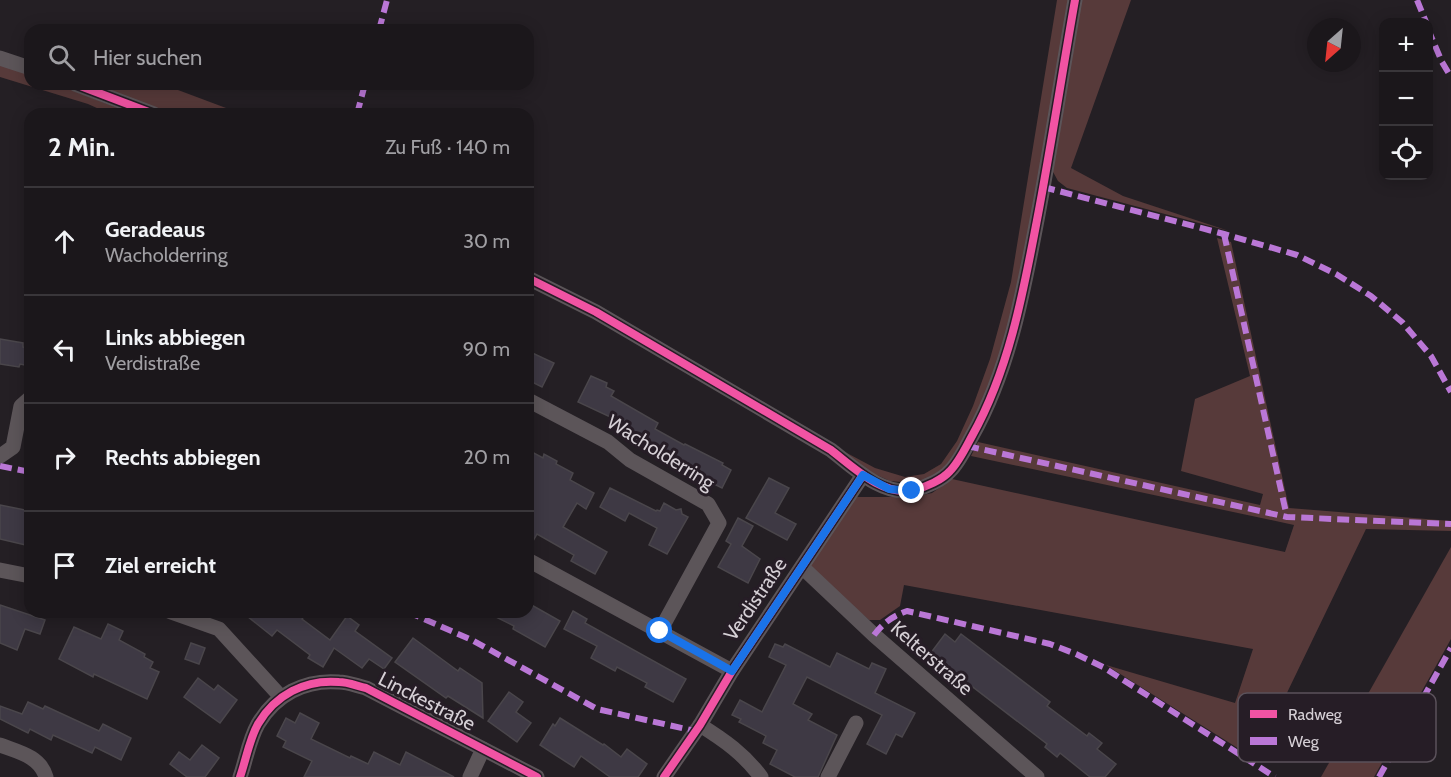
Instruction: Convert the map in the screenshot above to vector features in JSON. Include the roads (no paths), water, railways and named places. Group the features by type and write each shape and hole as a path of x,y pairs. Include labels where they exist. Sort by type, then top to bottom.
{"street":[{"path":"534,281 596,312 831,450 863,475 889,489 912,491 933,483 950,471 986,411 1005,362 1025,285 1075,0"},
{"path":"0,58 24,66"},
{"path":"91,90 138,108"},
{"path":"0,456 13,447 21,406 24,403"},
{"name":"Wacholderring","path":"534,403 608,442 630,460 708,504 719,523 660,631"},
{"name":"Verdistraße","path":"664,777 863,475"},
{"path":"534,563 732,671"},
{"name":"Kelterstraße","path":"802,567 874,635 1037,777"},
{"path":"0,570 24,575"},
{"path":"188,618 219,629 281,697"},
{"name":"Linckestraße","path":"240,777 257,726 269,708 281,697 299,687 320,682 340,682 366,688 537,777"},
{"path":"828,777 856,723"},
{"path":"700,725 750,761 761,777"},
{"path":"0,745 29,756 39,764 46,777"},
{"path":"470,777 483,749"}]}
